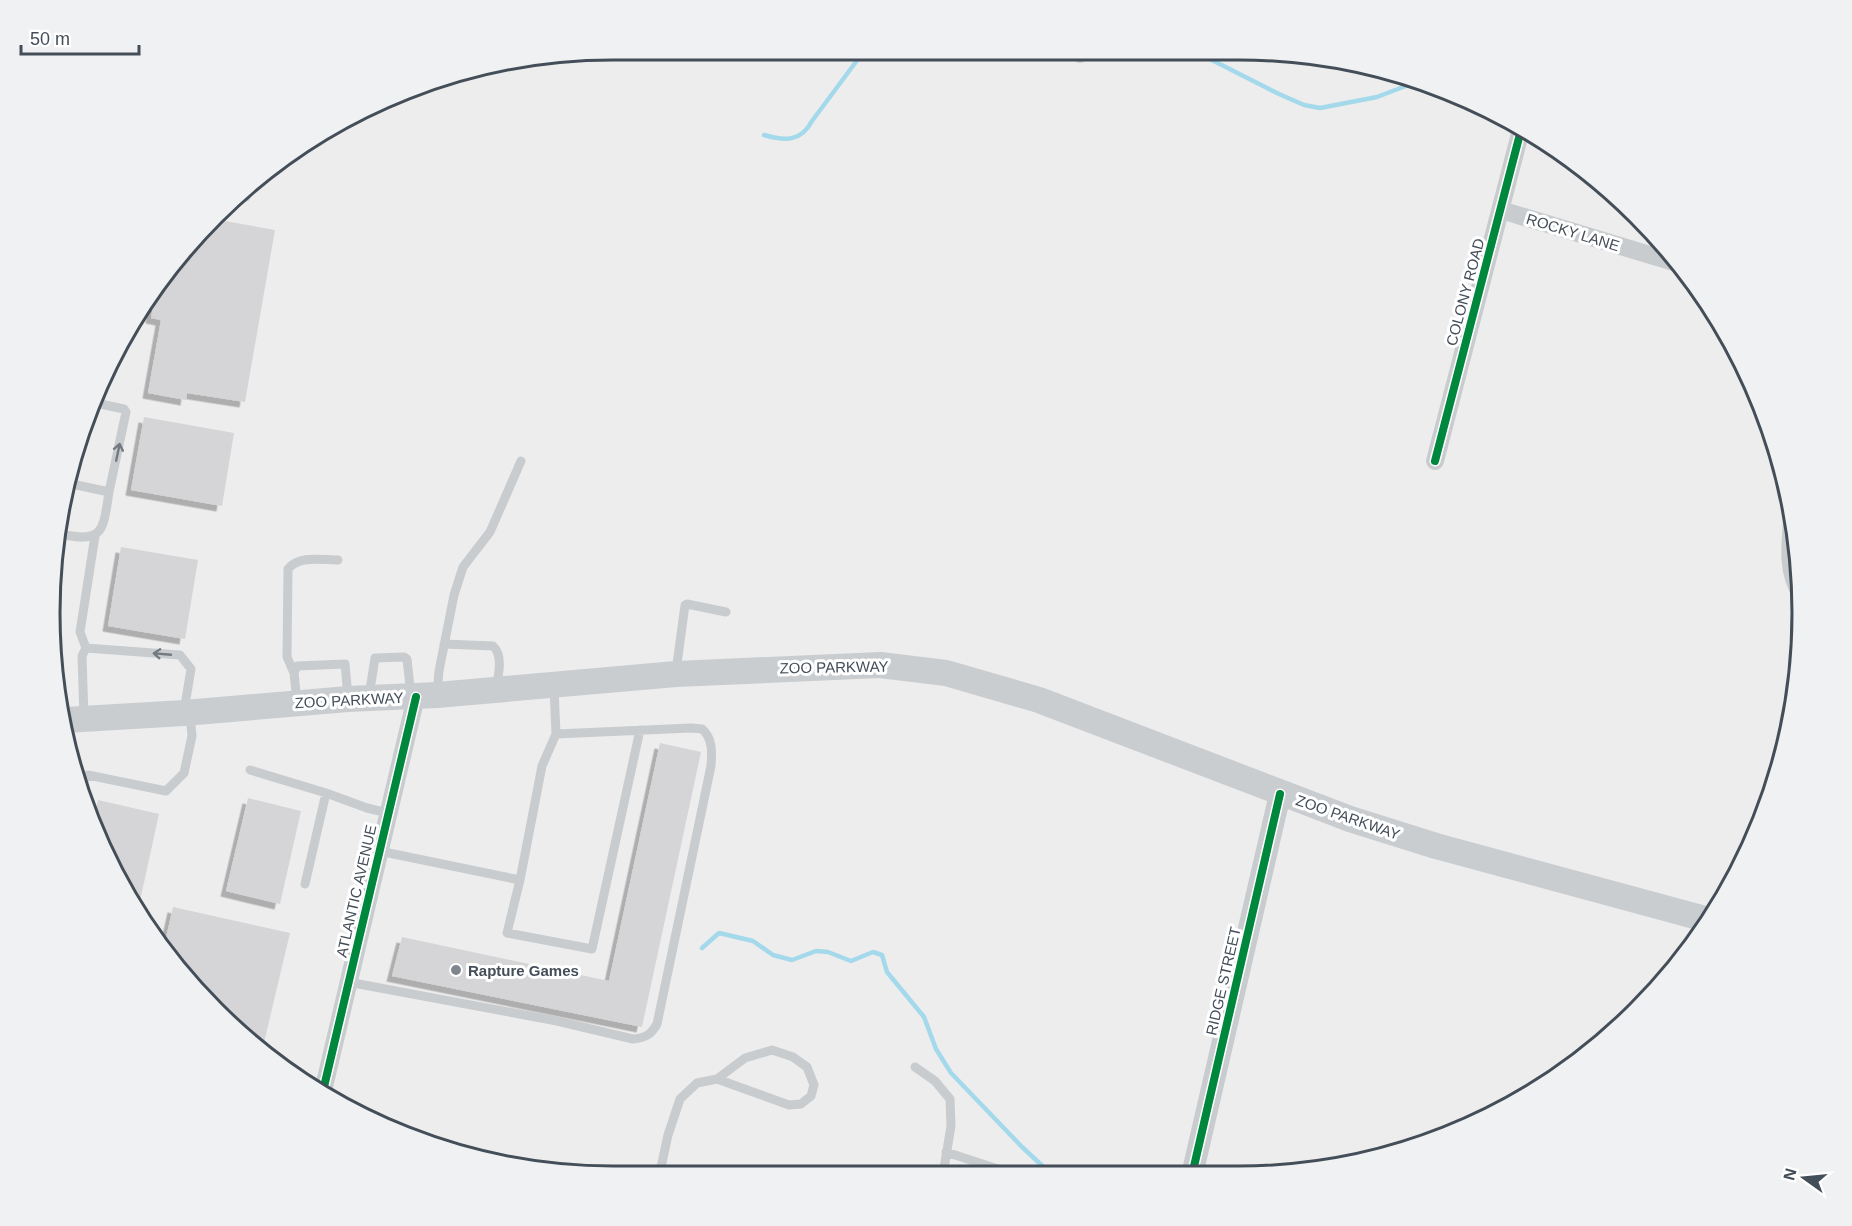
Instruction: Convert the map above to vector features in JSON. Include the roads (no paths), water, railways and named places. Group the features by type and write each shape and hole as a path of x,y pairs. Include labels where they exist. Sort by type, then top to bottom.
{"main road":[{"name":"ZOO PARKWAY","path":"74,719 421,696 676,674 880,665 946,674 1039,700 1350,819 1436,846 1700,918"}],"street":[{"name":"COLONY ROAD","path":"1435,461 1519,136"},
{"name":"ROCKY LANE","path":"1500,210 1664,259"},
{"name":"ATLANTIC AVENUE","path":"324,1085 388,813 421,696"},
{"name":"RIDGE STREET","path":"1194,1166 1280,794"}],"lane":[{"path":"66,535 76,538 94,536 103,528 126,412 124,409 101,404"},
{"path":"421,696 439,671 454,595 463,567 490,532 521,461"},
{"path":"76,485 109,492"},
{"path":"74,719 82,656 86,648 80,632 94,536"},
{"path":"297,703 294,673 287,657 288,569 299,560 338,560"},
{"path":"676,674 685,605 726,612"},
{"path":"444,644 493,646 497,650 499,661 496,689"},
{"path":"85,779 88,775 166,791 184,773 192,736 187,713 191,669 180,656 86,648"},
{"path":"358,699 375,658 404,657 407,659 421,696"},
{"path":"294,673 297,666 345,664 358,699"},
{"path":"554,686 556,734 542,766 520,880 507,933 592,949 640,730"},
{"path":"348,982 557,1021 633,1038 642,1038 652,1033 657,1024 712,752 710,740 702,729 556,734"},
{"path":"250,770 388,813"},
{"path":"305,884 326,793"},
{"path":"379,851 520,880"},
{"path":"661,1166 668,1135 680,1099 697,1083 717,1079 745,1058 772,1050 793,1057 807,1067 814,1085 811,1096 801,1104 789,1105 717,1079"},
{"path":"915,1067 935,1081 950,1099 951,1126 944,1166"},
{"path":"946,1152 988,1166"}],"waterway":[{"path":"764,135 786,139 803,133 857,60"},
{"path":"1212,60 1279,94 1304,105 1320,108 1377,97 1406,86"},
{"path":"702,948 719,933 753,941 773,955 792,960 816,951 828,952 851,961 873,952 882,955 887,972 924,1017 936,1049 951,1073 1042,1166"}],"place":[{"name":"Rapture Games","path":"456,970"}]}
